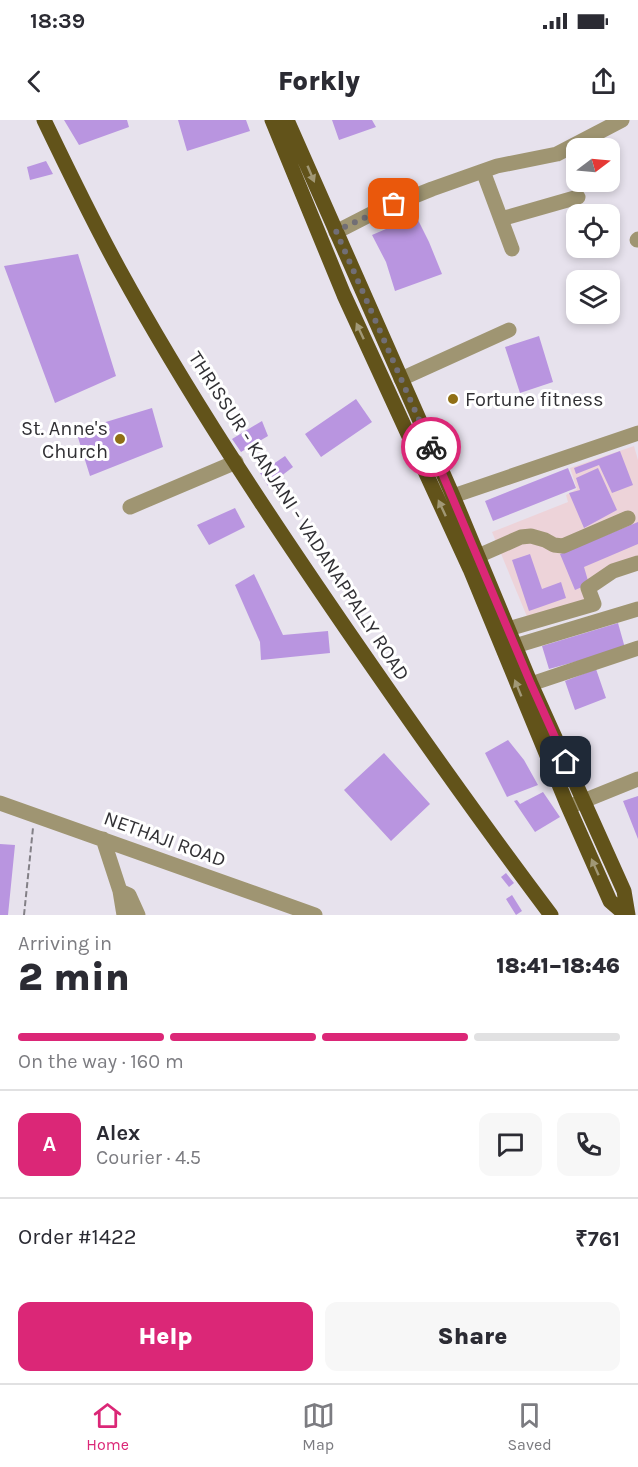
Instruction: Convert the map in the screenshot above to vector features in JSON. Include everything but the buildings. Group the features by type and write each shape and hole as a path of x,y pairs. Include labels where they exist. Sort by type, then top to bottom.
{"main road":[{"name":"THRISSUR - KANJANI - VADANAPPALLY ROAD","path":"44,120 118,267 182,380 299,559 376,671 500,848 551,915"},
{"path":"272,120 344,295 470,569 568,807 610,901 627,915"},
{"path":"287,120 453,496 531,684 624,891 627,915"}],"street":[{"path":"336,231 413,196 483,171 557,154 622,120"},
{"path":"483,171 512,249"},
{"path":"501,219 578,197"},
{"path":"401,379 509,330"},
{"path":"453,496 638,433"},
{"path":"130,507 236,462"},
{"path":"478,556 521,537 531,536 554,545 564,546 628,518"},
{"path":"508,629 594,604 588,588 613,571 638,563"},
{"path":"515,646 638,609"},
{"path":"531,684 638,648"},
{"path":"568,807 638,779"},
{"name":"NETHAJI ROAD","path":"0,803 315,915"},
{"path":"103,839 120,891 124,915"},
{"path":"120,891 129,896 138,915"}],"path":[{"path":"24,915 34,815"}],"shaded area":[{"path":"634,446 638,460 638,559 611,568 588,600 528,619 492,532 568,502 566,495 577,489 570,468"}],"way so far":[{"path":"394,204 336,231 431,447"}],"place":[{"name":"Fortune fitness","path":"453,399"},
{"name":"St. Anne's Church","path":"120,439"}],"route":[{"path":"431,447 566,762"}]}
